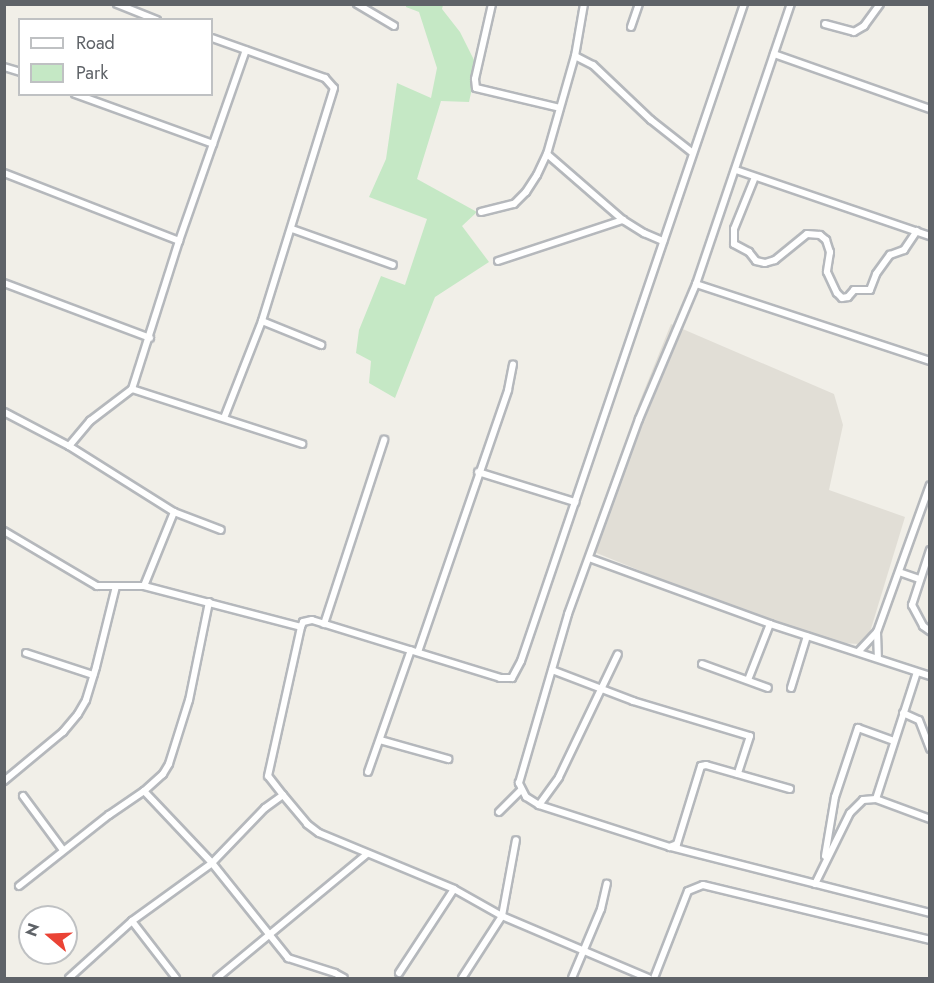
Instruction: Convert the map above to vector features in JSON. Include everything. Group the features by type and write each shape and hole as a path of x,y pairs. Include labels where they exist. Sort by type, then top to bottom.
{"street":[{"path":"117,4 152,18"},
{"path":"357,4 394,26"},
{"path":"492,4 475,79 476,88 560,108"},
{"path":"481,212 514,204 526,192 548,154 575,56 584,4"},
{"path":"631,27 639,4"},
{"path":"644,978 585,950 502,916 454,889 319,833 306,824 268,776 301,627 307,621 324,624 504,679 512,678 521,661 744,4"},
{"path":"791,4 696,284 639,419 568,614 520,772 521,790 526,797 539,805 670,847 930,913"},
{"path":"825,24 854,32 864,26 880,4"},
{"path":"213,39 330,81 334,88 262,321 224,418"},
{"path":"69,446 90,422 132,389 179,241 246,50"},
{"path":"774,54 930,109"},
{"path":"575,56 593,65 651,120 693,153"},
{"path":"81,96 213,144"},
{"path":"548,154 623,220 663,241"},
{"path":"736,170 930,236"},
{"path":"4,173 179,241"},
{"path":"754,177 734,229 734,244 749,252 756,261 765,263 775,260 807,234 820,235 828,245 827,272 837,293 842,298 848,297 854,290 870,290 876,274 890,255 903,250 917,231"},
{"path":"498,261 623,220"},
{"path":"292,229 393,265"},
{"path":"4,283 150,338"},
{"path":"696,284 930,361"},
{"path":"262,321 321,345"},
{"path":"368,772 415,651 508,390 513,364"},
{"path":"132,389 302,444"},
{"path":"4,412 69,446 174,512 221,530"},
{"path":"324,624 384,440"},
{"path":"478,472 575,502"},
{"path":"878,657 877,632 930,485"},
{"path":"144,586 174,512"},
{"path":"4,531 79,578 98,586 144,586 301,627"},
{"path":"930,550 912,605 923,626 930,631"},
{"path":"589,558 770,624 878,657 930,676"},
{"path":"899,572 919,579"},
{"path":"4,781 63,732 86,699 116,586"},
{"path":"19,886 163,774 169,764 189,700 209,602"},
{"path":"748,680 770,624"},
{"path":"859,651 877,632"},
{"path":"791,688 807,636"},
{"path":"26,653 93,675"},
{"path":"539,805 560,777 618,654"},
{"path":"702,664 768,688"},
{"path":"552,670 600,690 750,736 738,774"},
{"path":"876,799 917,672"},
{"path":"903,713 919,720 930,749"},
{"path":"824,863 835,797 858,728 893,741"},
{"path":"380,740 448,759"},
{"path":"670,847 677,844 701,766 706,765 790,789"},
{"path":"499,812 521,790"},
{"path":"144,791 212,863 288,958 344,978"},
{"path":"69,978 132,921 212,863 265,808 283,795"},
{"path":"23,796 63,850"},
{"path":"815,884 850,813 863,800 876,799 930,819"},
{"path":"462,978 502,916 516,840"},
{"path":"217,978 367,854"},
{"path":"572,978 601,909 607,884"},
{"path":"654,978 688,891 703,885 930,940"},
{"path":"399,973 454,889"},
{"path":"132,921 176,978"}],"shaded area":[{"path":"671,324 834,394 843,425 829,490 905,517 870,632 859,644 841,643 715,601 594,552 591,547 639,403"}],"green space":[{"path":"406,5 443,5 442,9 460,32 477,66 469,102 441,101 417,179 477,212 462,226 489,262 435,297 395,398 369,383 371,361 356,353 359,330 381,276 405,285 427,219 369,197 386,159 397,83 431,98 437,68 419,12"}]}
